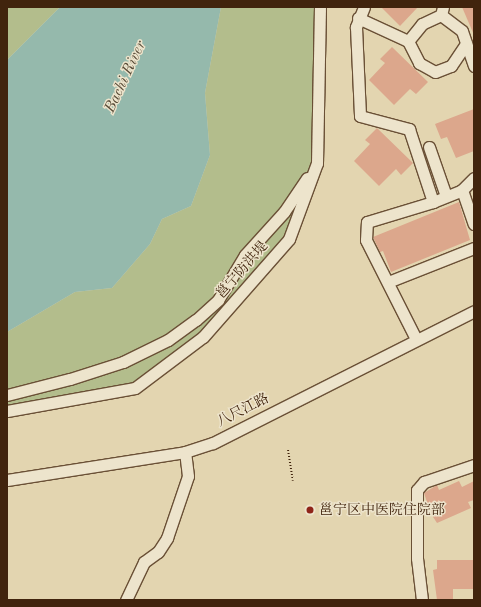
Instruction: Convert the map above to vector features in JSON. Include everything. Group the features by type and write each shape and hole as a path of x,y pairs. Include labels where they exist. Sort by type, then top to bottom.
{"street":[{"name":"邕宁防洪堤","path":"7,411 135,388 203,337 289,239 317,163 320,7"},
{"path":"364,7 358,18 356,27 360,116 409,129 433,202"},
{"path":"408,41 422,24 442,11 462,31 474,66"},
{"path":"358,18 408,41 419,63 435,72 451,66 466,44"},
{"path":"429,147 446,196"},
{"path":"7,395 20,394 123,362 168,340 196,320 218,300 245,255 284,212 317,163"},
{"path":"416,339 366,240 367,222 433,202 462,190 474,178"},
{"path":"462,190 474,224"},
{"path":"388,282 474,248"},
{"name":"八尺江路","path":"7,480 185,452 213,443 474,311"},
{"path":"126,600 144,562 158,552 168,538 188,476 185,452"},
{"path":"422,600 417,558 417,490 424,482 474,465"}],"path":[{"path":"288,450 294,481"}],"green space":[{"path":"7,7 60,7 7,60"},
{"path":"221,7 320,7 317,163 289,239 203,337 135,388 7,411 7,332 75,292 112,288 150,244 162,219 191,206 210,155 205,93"}],"water":[{"name":"Bachi River","path":"60,7 221,7 205,93 210,155 191,206 162,219 150,244 112,288 75,292 7,332 7,60"}],"building":[{"path":"381,7 418,7 400,26"},
{"path":"462,7 474,7 474,35"},
{"path":"392,47 428,82 416,94 410,89 394,105 369,80 385,63 380,59"},
{"path":"474,109 474,151 456,158 447,137 441,139 435,124"},
{"path":"377,128 413,163 401,175 396,169 379,186 354,161 370,144 365,140"},
{"path":"459,202 470,240 391,272 383,251 380,252 373,237"},
{"path":"459,481 462,487 474,481 474,500 468,502 471,508 437,523 426,506 428,505 424,493 437,485 439,490"},
{"path":"437,560 474,560 474,589 453,589 453,600 437,600 433,570 437,569"}],"place":[{"name":"邕宁区中医院住院部","path":"310,510"}]}
